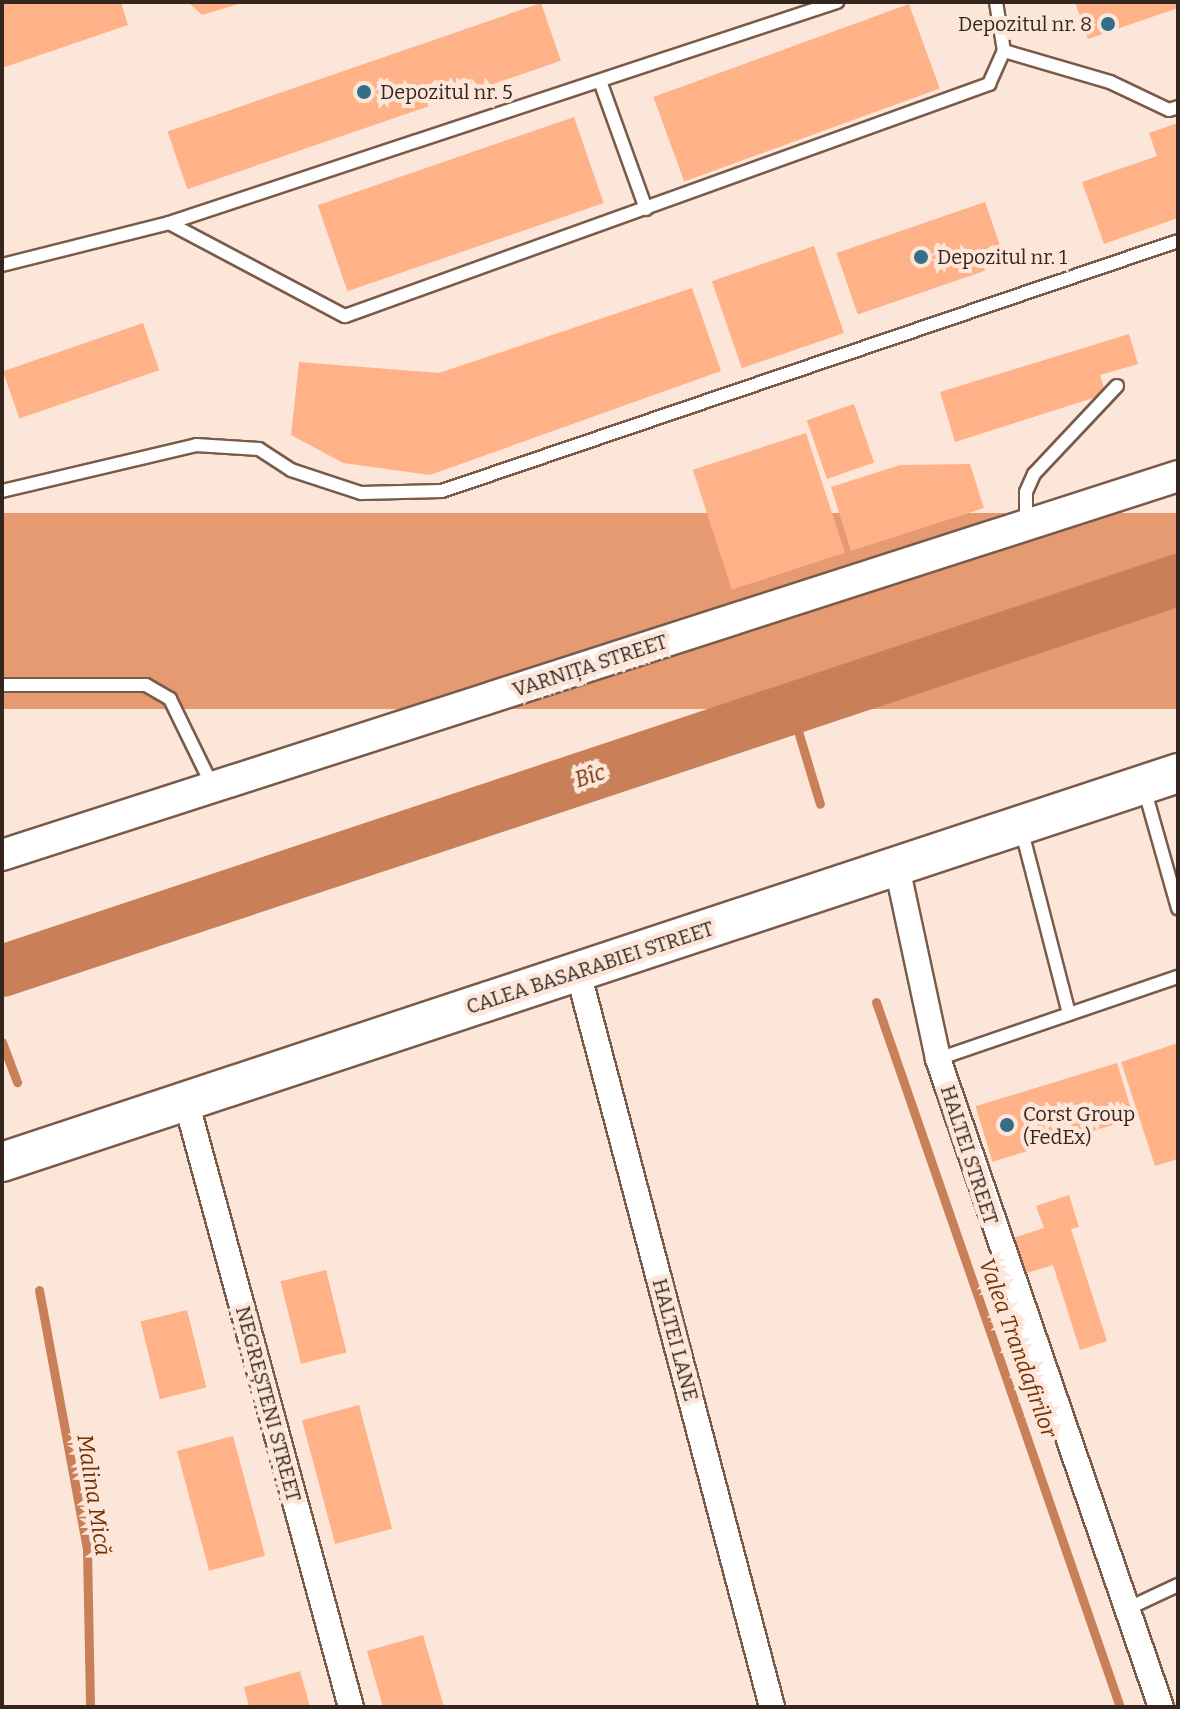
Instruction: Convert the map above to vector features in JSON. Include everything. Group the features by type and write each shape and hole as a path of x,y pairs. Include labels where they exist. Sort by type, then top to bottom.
{"main road":[{"name":"CALEA BASARABIEI STREET","path":"2,1162 1160,779"}],"street":[{"name":"VARNIȚA STREET","path":"2,855 1178,476"},
{"name":"HALTEI STREET","path":"897,867 938,1059 1161,1707"},
{"name":"HALTEI LANE","path":"578,972 772,1707"},
{"name":"NEGREȘTENI STREET","path":"186,1101 351,1707"}],"lane":[{"path":"2,265 169,223 837,2"},
{"path":"169,223 345,316 989,84 1004,51 996,2"},
{"path":"1004,51 1110,82 1169,110 1178,107"},
{"path":"600,81 646,209"},
{"path":"2,491 196,445 259,449 291,470 361,493 442,491 1178,241"},
{"path":"1026,525 1026,492 1034,474 1117,386"},
{"path":"2,685 146,685 170,699 213,787"},
{"path":"1160,779 1178,908"},
{"path":"1021,826 1069,1014"},
{"path":"938,1059 1178,977"},
{"path":"1129,1608 1178,1585"}],"shaded area":[{"path":"2,513 1178,513 1178,709 2,709"}],"building":[{"path":"2,2 121,2 128,25 2,68"},
{"path":"188,2 242,2 242,3 202,15"},
{"name":"Depozitul nr. 8","path":"1075,2 1178,2 1178,8 1088,39"},
{"name":"Depozitul nr. 5","path":"541,3 561,61 187,189 168,132"},
{"path":"909,4 940,89 684,182 653,97"},
{"path":"574,117 604,203 347,291 318,205"},
{"path":"1178,123 1178,218 1104,244 1082,182 1157,156 1149,133"},
{"name":"Depozitul nr. 1","path":"985,202 1006,263 858,315 837,253"},
{"path":"814,246 844,333 742,368 712,281"},
{"path":"692,288 721,371 430,475 343,463 291,435 299,362 439,373"},
{"path":"143,323 159,370 19,418 3,371"},
{"path":"1129,334 1138,364 1100,375 1106,394 955,442 940,392"},
{"path":"854,404 874,463 827,479 807,420"},
{"path":"806,433 845,553 732,590 693,470"},
{"path":"970,464 984,508 851,551 831,487 900,465"},
{"path":"1178,1043 1178,1159 1155,1166 1121,1062"},
{"path":"1117,1063 1134,1118 992,1162 975,1106"},
{"path":"1069,1195 1079,1227 1071,1229 1107,1341 1080,1350 1053,1265 1024,1274 1013,1238 1044,1228 1036,1206"},
{"path":"326,1270 347,1352 301,1364 280,1281"},
{"path":"187,1310 206,1388 160,1399 140,1322"},
{"path":"359,1405 392,1529 335,1544 302,1420"},
{"path":"233,1436 265,1556 209,1571 177,1451"},
{"path":"423,1635 444,1707 383,1707 367,1651"},
{"path":"300,1671 310,1707 249,1707 244,1687"}],"waterway":[{"name":"Bîc","path":"2,971 1178,580"},
{"name":"Valea Trandafirilor","path":"791,708 820,804"},
{"name":"Valea Trandafirilor","path":"876,1002 1120,1707"},
{"name":"Malina Mică","path":"2,1042 17,1082"},
{"name":"Malina Mică","path":"39,1290 87,1549 90,1707"}],"place":[{"name":"Depozitul nr. 8","path":"1108,24"},
{"name":"Depozitul nr. 5","path":"364,92"},
{"name":"Depozitul nr. 1","path":"921,257"},
{"name":"Corst Group (FedEx)","path":"1007,1125"}]}
